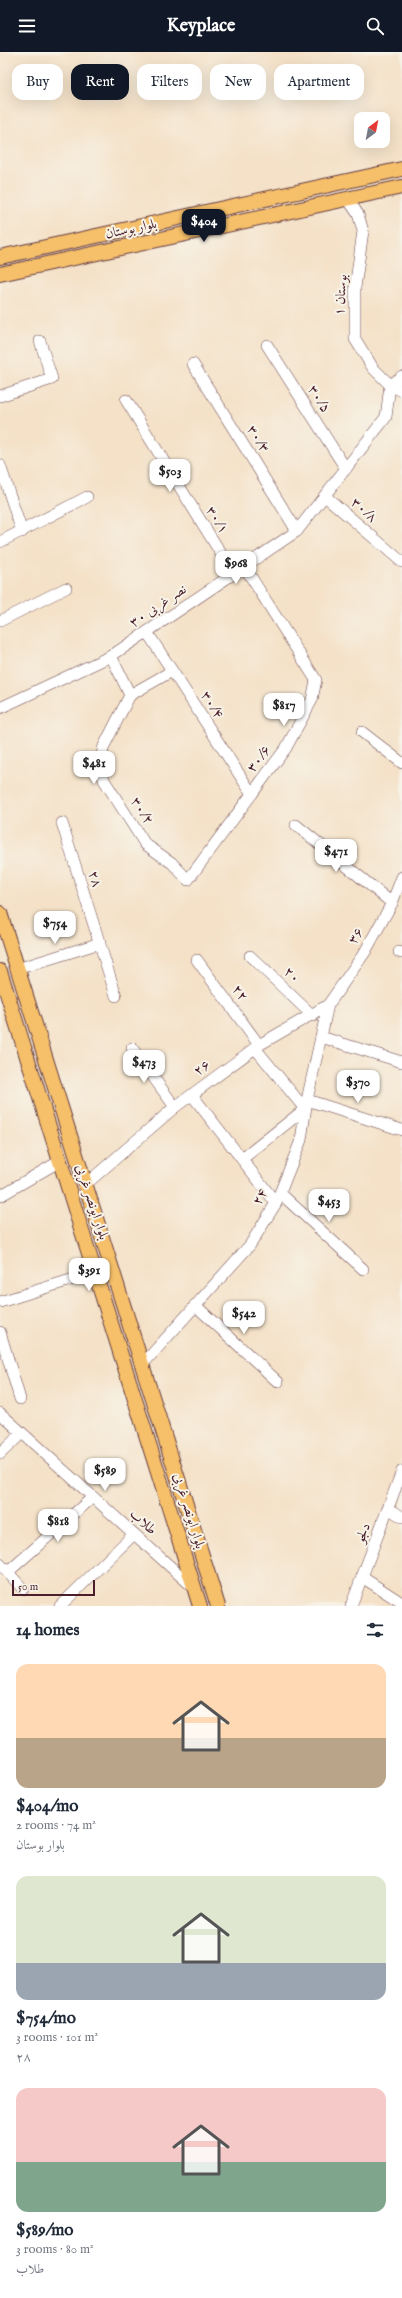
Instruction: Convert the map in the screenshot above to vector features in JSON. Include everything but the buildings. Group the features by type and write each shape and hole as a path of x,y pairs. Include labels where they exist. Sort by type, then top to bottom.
{"main road":[{"name":"بلوار بوستان","path":"0,257 402,169"},
{"name":"بلوار بوستان","path":"0,274 402,187"},
{"name":"بلوار ابونصر غربی","path":"0,913 218,1606"},
{"name":"بلوار ابونصر غربی","path":"0,971 136,1397 200,1606"},
{"path":"136,1397 152,1393"}],"street":[{"name":"بوستان ۱","path":"347,198 358,214 363,231 355,288 355,339 373,368 390,385 402,391"},
{"path":"0,396 52,380 40,341"},
{"name":"۳۰/۵","path":"267,345 346,469"},
{"name":"۳۰/۳","path":"193,364 297,531"},
{"path":"390,385 402,376"},
{"name":"نصر غربی ۳۰","path":"0,708 111,656 297,531 386,417 390,385"},
{"name":"۳۰/۱","path":"126,400 233,573"},
{"path":"0,465 22,532"},
{"name":"۳۰/۸","path":"325,496 402,562"},
{"path":"0,542 22,532 87,497"},
{"name":"۳۰/۶","path":"188,880 286,748 312,700 316,680 244,566"},
{"path":"0,620 66,588"},
{"name":"۳۰/۴","path":"147,632 252,794"},
{"path":"111,656 130,695 172,671"},
{"name":"۳۰/۲","path":"130,695 104,746 100,762 104,780 145,844 172,863 188,880"},
{"path":"362,732 402,763"},
{"name":"۲۸","path":"62,824 116,996"},
{"path":"296,825 392,903"},
{"name":"۳۶","path":"328,1006 365,952 392,903 402,877"},
{"path":"17,969 100,943"},
{"name":"۲۰","path":"250,956 313,1016"},
{"name":"۲۲","path":"197,960 257,1046 306,1105"},
{"name":"۲۶","path":"86,1184 175,1107 257,1046 313,1016 328,1006"},
{"name":"۲۴","path":"143,1364 250,1244 278,1198 301,1140 306,1105 328,1006"},
{"path":"321,1037 402,1062"},
{"path":"132,1048 175,1107"},
{"path":"192,1094 242,1159 278,1198 363,1269"},
{"path":"242,1159 306,1105 402,1130"},
{"path":"1,1194 60,1161"},
{"path":"0,1302 96,1272"},
{"path":"195,1305 278,1382"},
{"path":"0,1332 20,1399"},
{"name":"طلاب","path":"0,1413 195,1588"},
{"path":"0,1454 22,1433"},
{"name":"دلجو","path":"351,1606 402,1471"},
{"path":"24,1589 4,1568 93,1497"},
{"path":"388,1508 402,1517"},
{"path":"60,1606 134,1534"},
{"path":"362,1577 402,1603"}]}
